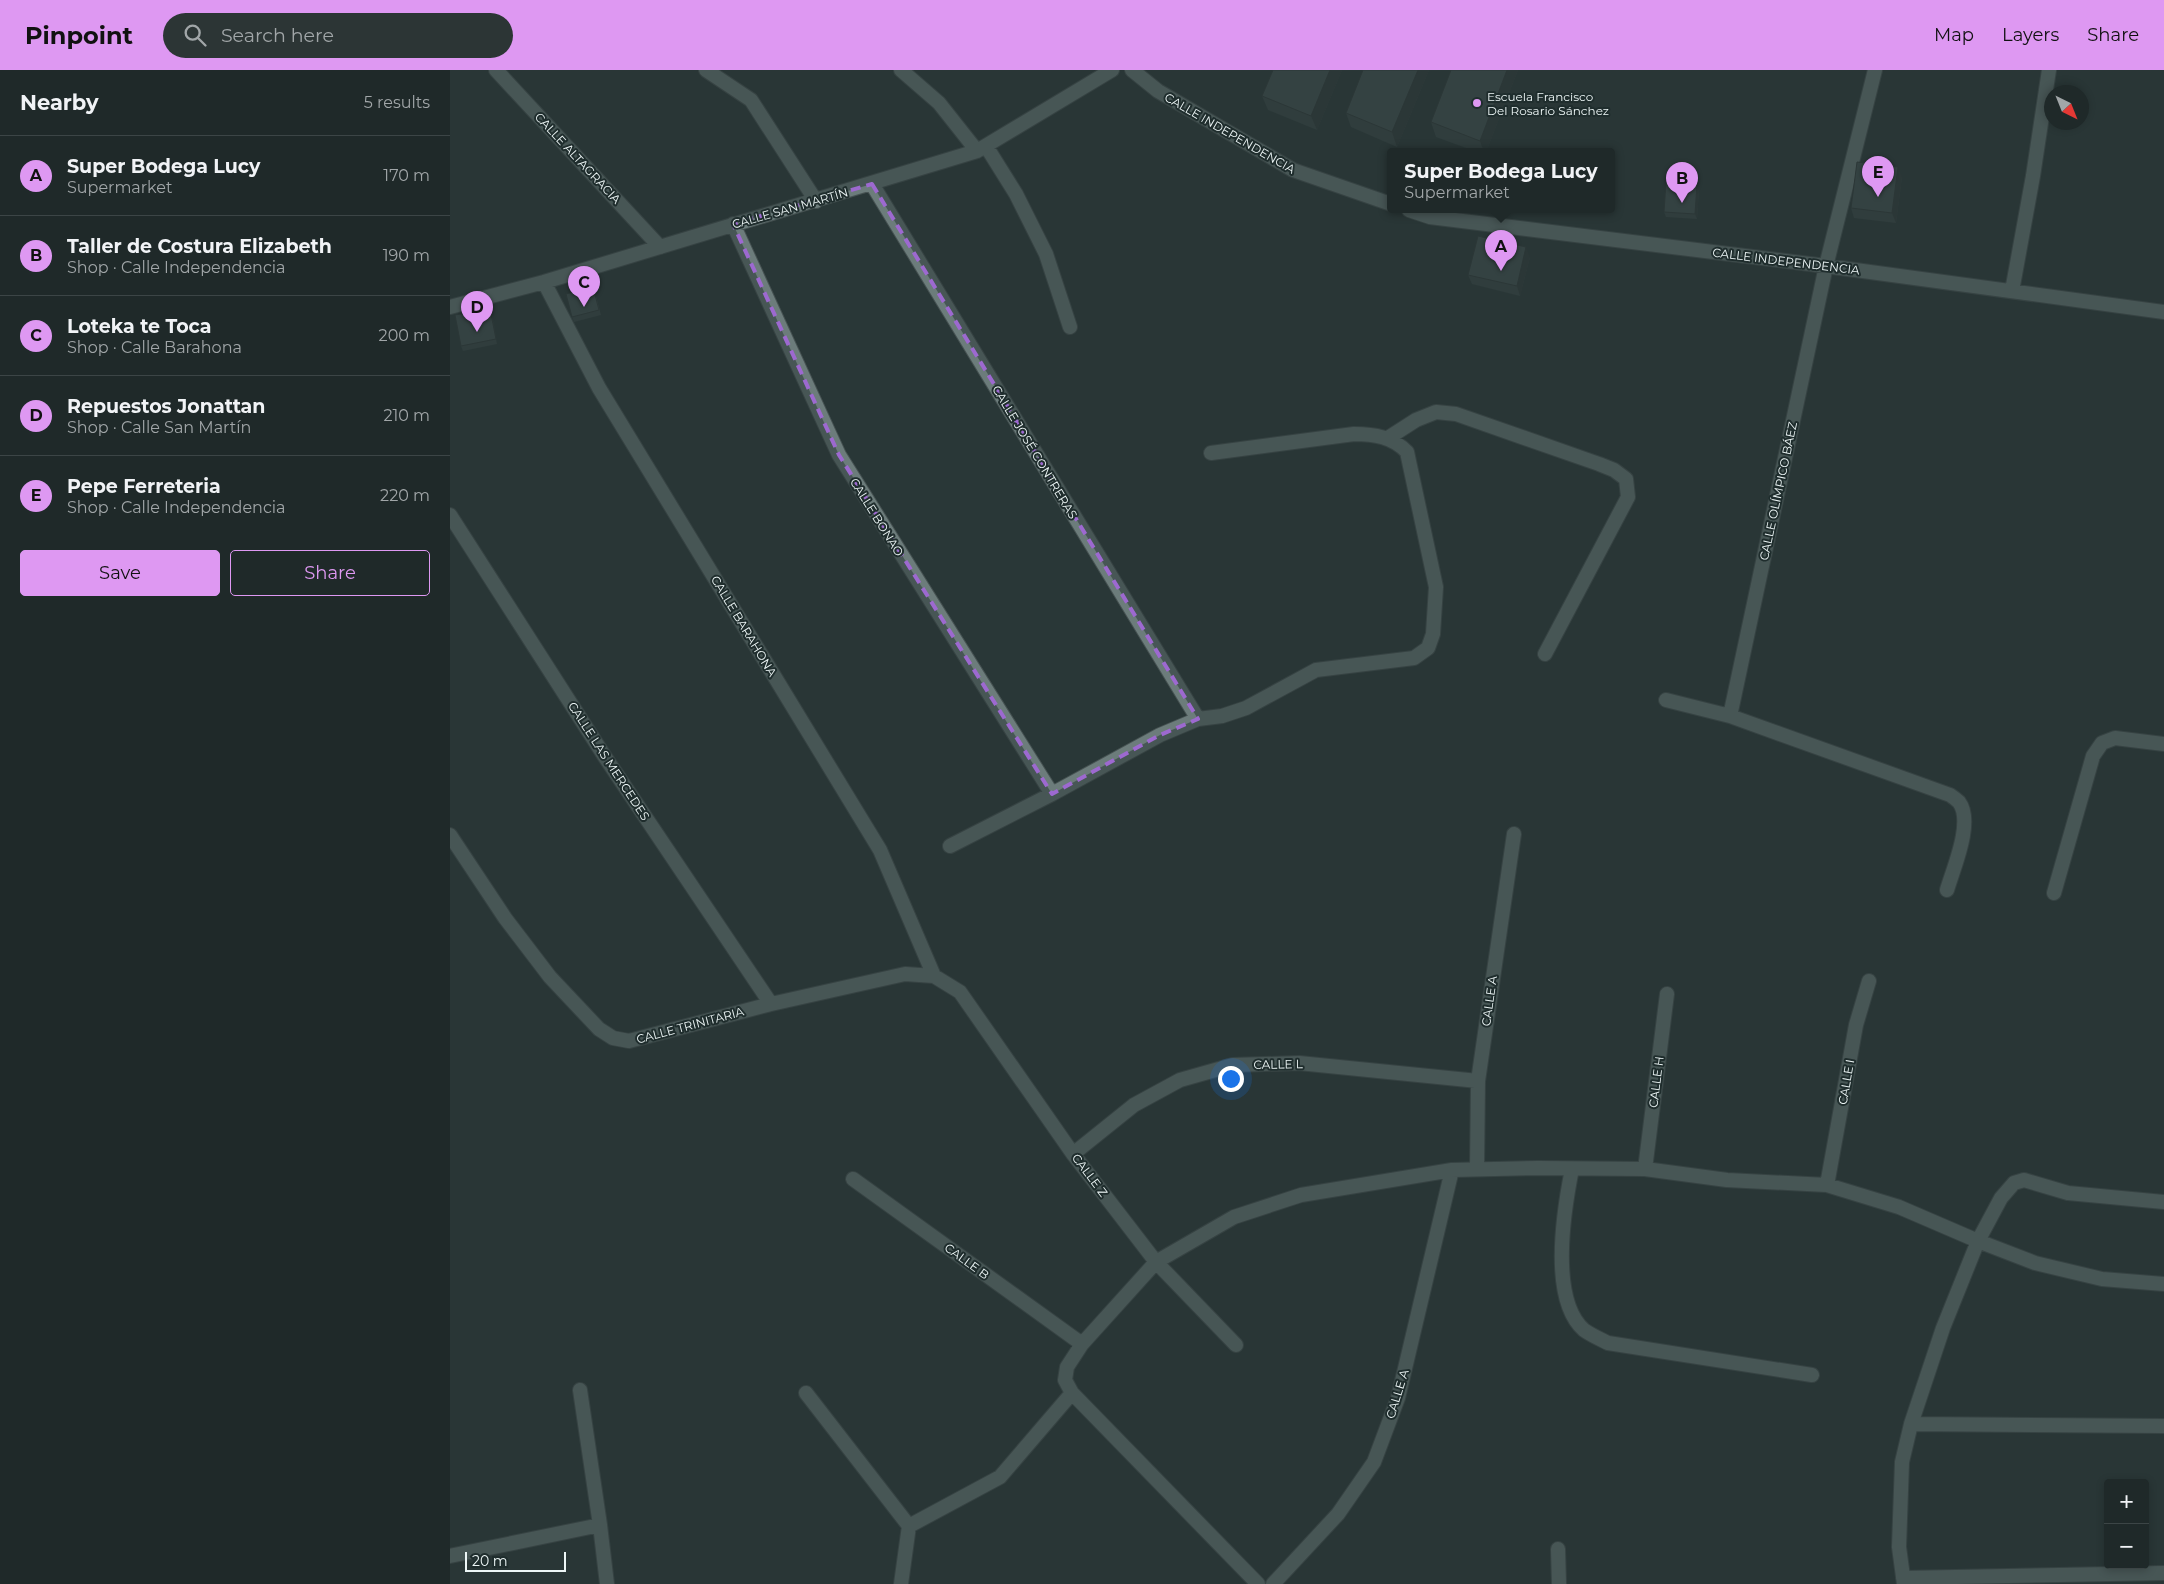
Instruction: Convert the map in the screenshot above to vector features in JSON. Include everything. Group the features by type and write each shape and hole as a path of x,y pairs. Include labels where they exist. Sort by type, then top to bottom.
{"street":[{"name":"CALLE ALTAGRACIA","path":"496,70 660,246"},
{"path":"706,70 751,100 816,201"},
{"path":"901,70 939,103 982,149 1016,194 1046,254 1070,327"},
{"name":"CALLE SAN MARTÍN","path":"450,307 544,282 872,184 982,149 1112,70"},
{"name":"CALLE INDEPENDENCIA","path":"1132,70 1158,91 1292,170 1387,203"},
{"name":"CALLE OLÍMPICO BÁEZ","path":"1730,716 1826,266 1875,70"},
{"path":"2012,291 2033,176 2048,70"},
{"name":"CALLE JOSÉ CONTRERAS","path":"872,184 1198,719"},
{"name":"CALLE INDEPENDENCIA","path":"1418,213 1430,217 1826,266 2164,312"},
{"name":"CALLE BONAO","path":"733,224 838,455 1052,794"},
{"name":"CALLE BARAHONA","path":"544,282 599,388 880,850 934,976"},
{"path":"1388,438 1416,420 1436,412 1456,414 1600,464 1614,470 1626,479 1628,497 1545,654"},
{"path":"950,846 1052,794 1160,735 1198,719 1222,716 1246,708 1316,670 1414,658 1428,648 1433,634 1436,587 1408,452 1401,445 1388,438 1368,434 1354,434 1211,453"},
{"name":"CALLE LAS MERCEDES","path":"450,515 605,757 771,1004"},
{"path":"1666,700 1730,716 1950,795 1960,803 1964,816 1962,841 1947,890"},
{"path":"2054,893 2092,756 2102,743 2115,738 2164,744"},
{"name":"CALLE A","path":"1477,1169 1478,1081 1514,834"},
{"name":"CALLE TRINITARIA","path":"452,844 504,918 550,976 599,1029 613,1038 628,1041 771,1004 905,974 934,976 960,992"},
{"name":"CALLE I","path":"1827,1185 1856,1025 1869,981"},
{"name":"CALLE Z","path":"960,992 1073,1154 1156,1262 1236,1345"},
{"name":"CALLE H","path":"1645,1169 1667,994"},
{"name":"CALLE L","path":"1073,1154 1134,1105 1180,1080 1233,1065 1299,1062 1478,1081"},
{"path":"1572,1169 1564,1210 1562,1264 1566,1302 1584,1329 1608,1344 1812,1375"},
{"path":"1258,1584 1072,1393 1065,1380 1067,1368 1082,1344 1156,1262 1234,1217 1301,1195 1452,1170 1645,1169 1727,1180 1827,1185 1899,1207 1978,1242 2035,1263 2102,1279 2164,1284"},
{"name":"CALLE A","path":"1273,1584 1338,1514 1374,1462 1398,1398 1452,1170"},
{"name":"CALLE B","path":"853,1179 1082,1344"},
{"path":"2164,1202 2068,1193 2024,1180 2014,1182 2002,1198 1978,1242 1942,1328 1911,1424 1902,1462 1899,1547 1904,1581 2164,1574"},
{"path":"580,1390 607,1584"},
{"path":"806,1393 909,1526 901,1584"},
{"path":"909,1526 1000,1477 1072,1393"},
{"path":"1911,1424 2164,1426"},
{"path":"450,1556 600,1524"},
{"path":"1558,1548 1559,1584"}],"highlighted area":[{"path":"872,184 1198,719 1160,735 1052,794 839,455 733,224"}],"building":[{"path":"1273,70 1330,70 1311,116 1262,96"},
{"path":"1363,70 1418,70 1392,132 1346,113"},
{"name":"Escuela Francisco Del Rosario Sánchez","path":"1451,70 1507,70 1480,141 1431,122"},
{"path":"1857,162 1898,167 1892,213 1851,208"},
{"path":"1666,182 1697,184 1695,214 1664,212"},
{"path":"1478,236 1526,247 1517,286 1468,275"},
{"path":"593,287 599,310 572,317 566,294"},
{"path":"490,309 496,339 461,346 455,315"}],"place":[{"name":"Escuela Francisco Del Rosario Sánchez","path":"1477,103"},
{"name":"Pepe Ferreteria","path":"1878,197"},
{"name":"Taller de Costura Elizabeth","path":"1682,203"},
{"name":"Super Bodega Lucy","path":"1501,271"},
{"name":"Loteka te Toca","path":"584,307"},
{"name":"Repuestos Jonattan","path":"477,332"}]}
